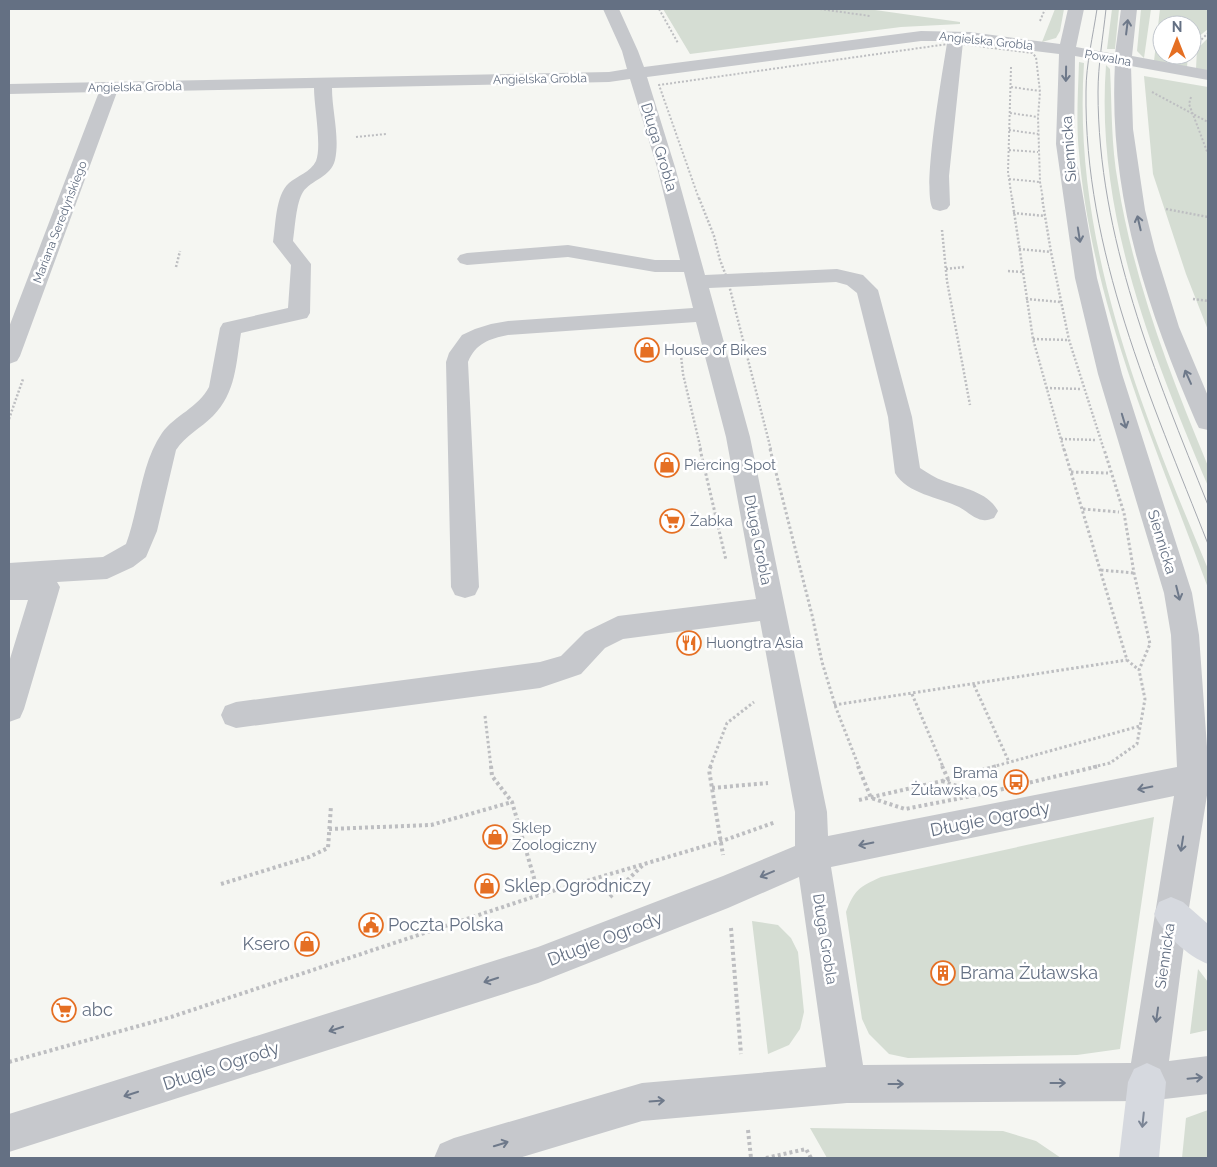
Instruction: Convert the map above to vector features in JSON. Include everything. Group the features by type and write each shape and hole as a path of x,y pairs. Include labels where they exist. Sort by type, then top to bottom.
{"main road":[{"path":"1171,914 1208,947"},
{"path":"1139,1158 1147,1082"}],"street":[{"name":"Długa Grobla","path":"611,9 630,51 666,167 738,437 811,812 812,855 847,1084"},
{"name":"Siennicka","path":"1076,9 1067,50 1065,144 1086,278 1110,374 1178,593 1185,635 1201,777 1171,914 1147,1082"},
{"path":"1130,9 1123,60 1122,104 1127,163 1143,240 1168,328 1208,422"},
{"name":"Angielska Grobla","path":"9,89 583,78 637,74 921,36 1067,50"},
{"path":"940,205 939,176 954,40"},
{"name":"Powalna","path":"1067,50 1208,75"},
{"path":"9,574 107,568 137,550 144,531 164,450 172,436 205,410 215,398 221,387 231,328 298,312 301,264 283,242 290,199 295,188 315,174 325,162 327,139 322,105 323,83"},
{"name":"Mariana Seredyńskiego","path":"9,356 110,87"},
{"path":"467,259 568,251 695,274 837,275 854,280 867,290 900,417 908,473 929,486 964,497 985,511"},
{"path":"465,587 457,362 460,351 466,344 485,332 508,328 706,314"},
{"path":"9,590 46,587 9,709"},
{"path":"236,715 540,675 572,665 595,640 618,628 771,608"},
{"name":"Długie Ogrody","path":"9,1133 538,965 728,891 812,855 1201,777"},
{"path":"454,1158 642,1102 745,1095 847,1084 1147,1082 1208,1075"}],"path":[{"path":"659,9 682,49"},
{"path":"709,226 659,85 954,40 1032,53"},
{"path":"859,800 948,779 1140,726 1145,699 1139,670 1127,660 1083,509 1060,438 1033,339 1009,180 1012,50"},
{"path":"1011,87 1040,92"},
{"path":"1151,98 1151,92 1208,122"},
{"path":"1197,95 1192,96 1188,100 1208,154"},
{"path":"1010,113 1038,117"},
{"path":"1009,130 1038,134"},
{"path":"1009,150 1039,152"},
{"path":"1009,180 1040,182"},
{"path":"940,205 946,269 970,405"},
{"path":"1168,218 1166,208 1208,217"},
{"path":"1013,213 1045,216"},
{"path":"1018,249 1051,252"},
{"path":"176,267 180,251"},
{"path":"946,269 964,267"},
{"path":"1008,271 1022,272"},
{"path":"1190,290 1193,300 1208,301"},
{"path":"1026,299 1062,302"},
{"path":"675,316 683,374 738,612"},
{"path":"1033,339 1069,340"},
{"path":"1046,388 1085,389"},
{"path":"1060,438 1102,440"},
{"path":"1071,472 1113,474"},
{"path":"1083,509 1124,512"},
{"path":"1101,570 1134,572"},
{"path":"834,705 1127,660"},
{"path":"481,683 492,776 512,802 539,895"},
{"path":"974,684 1009,762"},
{"path":"912,694 948,779"},
{"path":"751,1158 728,891 722,841 709,770 727,723 755,701 756,710"},
{"path":"766,774 770,791"},
{"path":"712,788 768,783"},
{"path":"329,829 431,825 512,802"},
{"path":"220,884 308,857 328,848 331,806"},
{"path":"9,1062 171,1017 539,895 722,841 777,822 776,814"},
{"path":"602,904 644,864"},
{"path":"766,1158 806,1149 811,1158"}],"shaded area":[{"path":"663,9 868,9 960,22 960,24 901,27 690,54"},
{"path":"1055,9 1064,9 1060,31 1056,38 1042,42"},
{"path":"1112,9 1119,9 1115,49 1107,49"},
{"path":"1141,9 1151,9 1144,58 1137,51"},
{"path":"1160,9 1206,9 1208,11 1208,29 1202,34 1202,15 1159,15"},
{"path":"1208,38 1208,71 1196,69 1196,65 1202,65 1202,44"},
{"path":"1079,62 1084,63 1083,129 1089,194 1100,259 1116,322 1136,385 1208,569 1208,588 1129,374 1097,265 1086,210 1078,142"},
{"path":"1106,65 1110,69 1116,169 1133,256 1167,362 1208,466 1208,486 1148,333 1132,281 1119,228 1109,175 1105,120"},
{"path":"1144,76 1208,87 1208,330 1186,274 1153,174"},
{"path":"1154,817 1120,1049 1077,1055 908,1058 889,1054 869,1034 862,1019 846,912 855,893 863,886 881,877"},
{"path":"752,921 778,925 791,938 798,952 804,1012 800,1029 789,1045 768,1054"},
{"path":"1198,969 1208,982 1208,1030 1190,1034"},
{"path":"1208,1110 1208,1158 1182,1158 1186,1118"},
{"path":"810,1128 1003,1131 1036,1141 1061,1158 827,1158"}],"tram line":[{"path":"1097,9 1086,81 1088,150 1096,209 1125,323 1165,435 1208,544"},
{"path":"1106,9 1098,92 1101,146 1108,199 1119,252 1133,303 1168,405 1208,505"}],"place":[{"name":"House of Bikes","path":"647,350"},
{"name":"Piercing Spot","path":"667,465"},
{"name":"Żabka","path":"672,521"},
{"name":"Huongtra Asia","path":"689,643"},
{"name":"Brama Żuławska 05","path":"1016,782"},
{"name":"Sklep Zoologiczny","path":"495,837"},
{"name":"Sklep Ogrodniczy","path":"487,886"},
{"name":"Poczta Polska","path":"371,925"},
{"name":"Ksero","path":"307,944"},
{"name":"Brama Żuławska","path":"943,973"},
{"name":"abc","path":"64,1010"}]}
